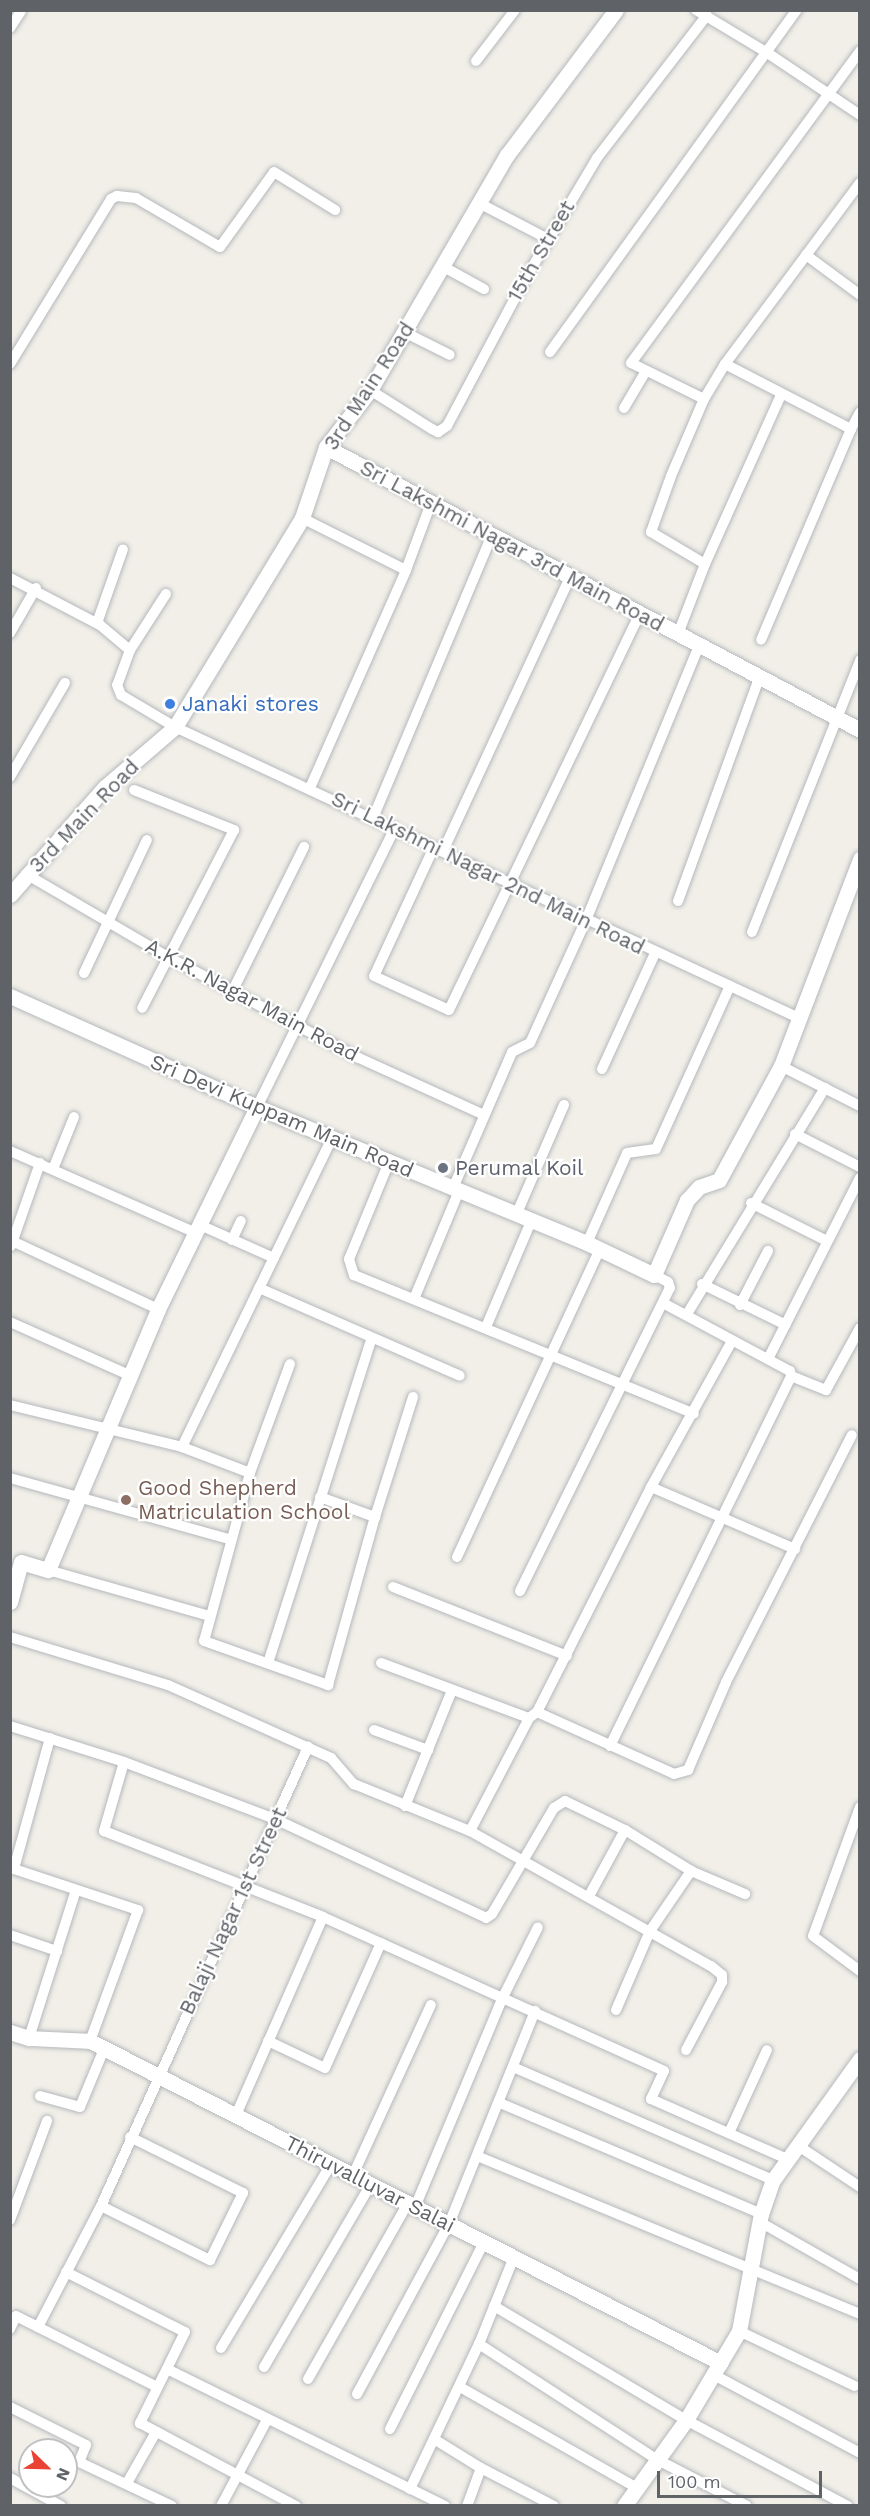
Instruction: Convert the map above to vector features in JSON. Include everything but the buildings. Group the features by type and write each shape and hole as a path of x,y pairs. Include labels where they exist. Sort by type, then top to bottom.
{"street":[{"path":"476,61 514,10"},
{"name":"3rd Main Road","path":"10,896 26,874 105,787 176,727 302,518 326,447 370,390 507,155 616,10"},
{"path":"696,10 829,92 860,115"},
{"path":"550,352 797,10"},
{"path":"10,28 21,11"},
{"name":"15th Street","path":"370,390 432,429 443,430 548,239 597,158 707,15"},
{"path":"704,399 631,363 860,51"},
{"path":"10,364 111,199 117,196 136,198 220,247 274,172 335,210"},
{"path":"705,564 659,541 651,532 704,399 725,364 860,183"},
{"path":"479,203 548,239"},
{"path":"806,255 860,295"},
{"path":"442,266 484,289"},
{"path":"404,332 450,355"},
{"path":"725,364 851,429"},
{"path":"624,408 646,371"},
{"path":"678,634 705,564 780,394"},
{"path":"761,640 860,412"},
{"name":"Sri Lakshmi Nagar 3rd Main Road","path":"326,447 836,720 860,730"},
{"path":"310,788 406,570 431,503"},
{"path":"302,518 406,570"},
{"path":"373,818 492,535"},
{"path":"97,623 123,549"},
{"path":"10,578 36,588 97,623 130,650 166,594"},
{"path":"570,578 374,976 449,1010 513,885 639,615"},
{"path":"10,633 36,588"},
{"path":"414,1299 484,1115 512,1052 530,1043 586,920 699,645"},
{"name":"Sri Lakshmi Nagar 2nd Main Road","path":"130,650 117,685 118,693 176,727 396,828 655,953 801,1019"},
{"path":"752,932 860,660"},
{"path":"678,901 759,678"},
{"path":"10,777 65,683"},
{"path":"134,790 234,830 142,1008"},
{"path":"48,1570 105,1428 158,1309 396,828"},
{"path":"84,973 147,840"},
{"path":"233,990 304,847"},
{"path":"520,1591 625,1385 663,1304 670,1286 654,1275 687,1200 699,1187 719,1180 781,1066 801,1019 860,859"},
{"name":"A.K.R. Nagar Main Road","path":"26,874 168,957 298,1025 484,1115"},
{"path":"602,1069 655,953"},
{"path":"457,1557 551,1353 627,1153 656,1149 730,986"},
{"name":"Sri Devi Kuppam Main Road","path":"10,996 257,1107 456,1190 532,1219 654,1275"},
{"path":"781,1066 860,1106"},
{"path":"687,1314 702,1284 751,1203 825,1088"},
{"path":"517,1213 564,1105"},
{"path":"53,1169 74,1117"},
{"path":"795,1134 860,1167"},
{"path":"182,1447 332,1138"},
{"path":"10,1151 274,1258"},
{"path":"389,1162 349,1265 354,1275 551,1353 694,1414"},
{"path":"40,1164 11,1242 158,1309"},
{"path":"768,1359 860,1178"},
{"path":"751,1203 827,1241"},
{"path":"486,1327 532,1219"},
{"path":"232,1240 241,1221"},
{"path":"740,1305 768,1251"},
{"path":"702,1284 740,1305 786,1325"},
{"path":"259,1288 460,1376"},
{"path":"663,1304 687,1314 768,1359 791,1376 826,1390 860,1328"},
{"path":"10,1322 129,1375"},
{"path":"268,1663 372,1338"},
{"path":"470,1831 567,1656 651,1487 694,1414 732,1341"},
{"path":"290,1364 250,1473 229,1539 204,1641 328,1685 375,1517 413,1397"},
{"path":"610,1746 724,1519 791,1376"},
{"path":"10,1406 182,1447 250,1473"},
{"path":"381,1663 452,1690 533,1715 674,1774 688,1770 726,1682 852,1436"},
{"path":"10,1478 229,1539"},
{"path":"651,1487 795,1549"},
{"path":"320,1497 375,1517"},
{"path":"10,1602 16,1560 209,1616"},
{"path":"393,1587 567,1656"},
{"path":"10,1637 168,1685 308,1747 331,1758 354,1784 470,1831 711,1966 723,1977 687,2050"},
{"path":"405,1806 452,1690"},
{"path":"10,1726 124,1762 275,1819 481,1916 492,1914 559,1802 574,1804 625,1830 691,1871 745,1894"},
{"path":"374,1730 428,1750"},
{"path":"50,1738 14,1869 138,1910 90,2042"},
{"name":"Balaji Nagar 1st Street","path":"38,2327 100,2206 157,2075 308,1747"},
{"path":"124,1762 104,1831 323,1917 664,2072 651,2099 785,2158"},
{"path":"860,1807 813,1936 860,1971"},
{"path":"589,1896 625,1830"},
{"path":"616,2010 650,1931 691,1871"},
{"path":"29,2038 76,1890"},
{"path":"236,2115 323,1917"},
{"path":"308,2379 412,2205 502,2000 538,1927"},
{"path":"10,1935 57,1951"},
{"path":"268,2041 325,2068 381,1943"},
{"path":"354,2175 431,2005"},
{"path":"357,2394 449,2224 500,2103 534,2011"},
{"name":"Thiruvalluvar Salai","path":"10,2032 29,2038 90,2042 484,2242 717,2369"},
{"path":"40,2096 80,2107 104,2049"},
{"path":"729,2133 767,2050"},
{"path":"624,2505 686,2420 740,2331 761,2218 773,2180 785,2158 860,2059"},
{"path":"513,2067 773,2180"},
{"path":"500,2103 761,2218 860,2279"},
{"path":"10,2220 47,2121"},
{"path":"100,2206 210,2260 243,2193 130,2137"},
{"path":"797,2145 860,2187"},
{"path":"477,2156 860,2314"},
{"path":"220,2348 331,2164"},
{"path":"264,2367 371,2184"},
{"path":"390,2429 484,2242"},
{"path":"410,2489 460,2387 514,2258"},
{"path":"66,2272 185,2332 140,2423 296,2505"},
{"path":"494,2306 686,2420 848,2505"},
{"path":"10,2329 16,2316 157,2387"},
{"path":"740,2331 855,2386"},
{"path":"479,2344 656,2459 747,2505"},
{"path":"167,2369 267,2420 445,2505"},
{"path":"717,2369 860,2453"},
{"path":"460,2387 635,2487"},
{"path":"10,2407 86,2445 79,2462 172,2505"},
{"path":"221,2505 267,2420"},
{"path":"127,2483 156,2432"},
{"path":"435,2439 539,2502 554,2505"},
{"path":"467,2505 481,2468"},
{"path":"10,2478 62,2505"}],"place":[{"name":"Janaki stores","path":"170,704"},
{"name":"Perumal Koil","path":"443,1168"},
{"name":"Good Shepherd Matriculation School","path":"126,1500"}]}
